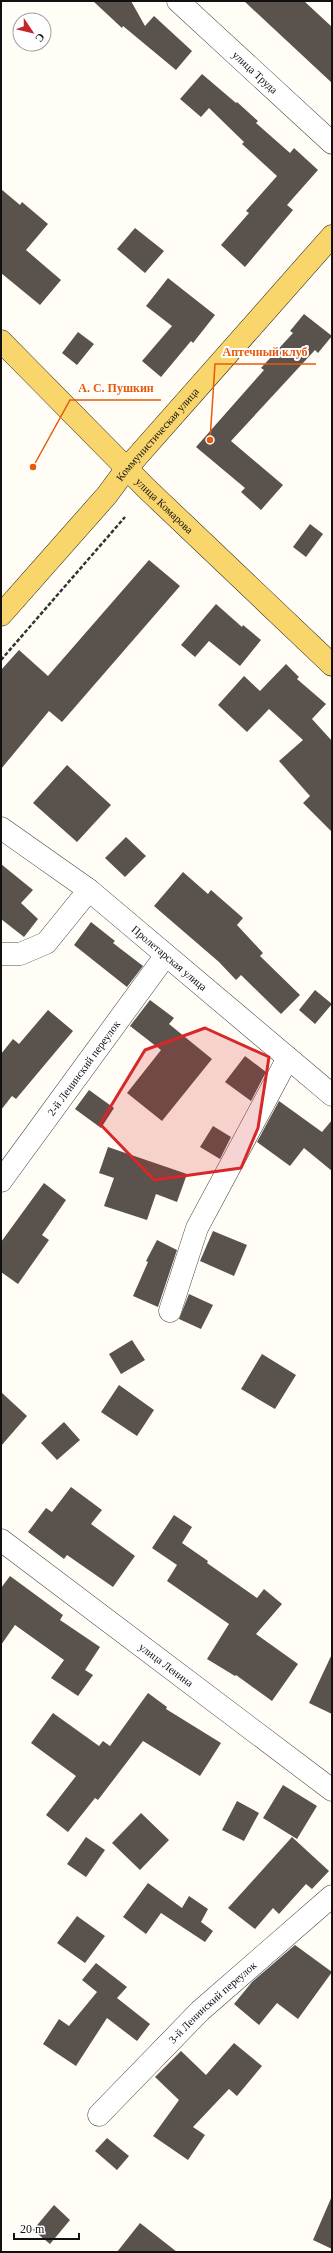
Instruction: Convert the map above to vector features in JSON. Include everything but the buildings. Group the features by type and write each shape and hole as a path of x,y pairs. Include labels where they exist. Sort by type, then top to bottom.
{"main road":[{"name":"Коммунистическая улица","path":"4,606 107,495 127,468 332,236"},
{"name":"улица Комарова","path":"1,341 127,468 332,665"}],"street":[{"name":"улица Труда","path":"178,1 332,143"},
{"name":"Пролетарская улица","path":"1,828 89,890 332,1095"},
{"path":"1,954 20,954 46,942 89,890"},
{"name":"2-й Ленинский переулок","path":"1,1181 166,955"},
{"path":"170,1311 197,1228 288,1058"},
{"name":"улица Ленина","path":"1,1540 332,1790"},
{"name":"3-й Ленинский переулок","path":"99,2115 200,2011 332,1896"}],"path":[{"path":"1,660 125,517"}],"highlighted area":[{"path":"205,1028 269,1057 258,1128 241,1168 154,1180 100,1124 145,1050"}],"place":[{"name":"Аптечный клуб","path":"210,440"},
{"name":"А. С. Пушкин","path":"33,467"}]}
